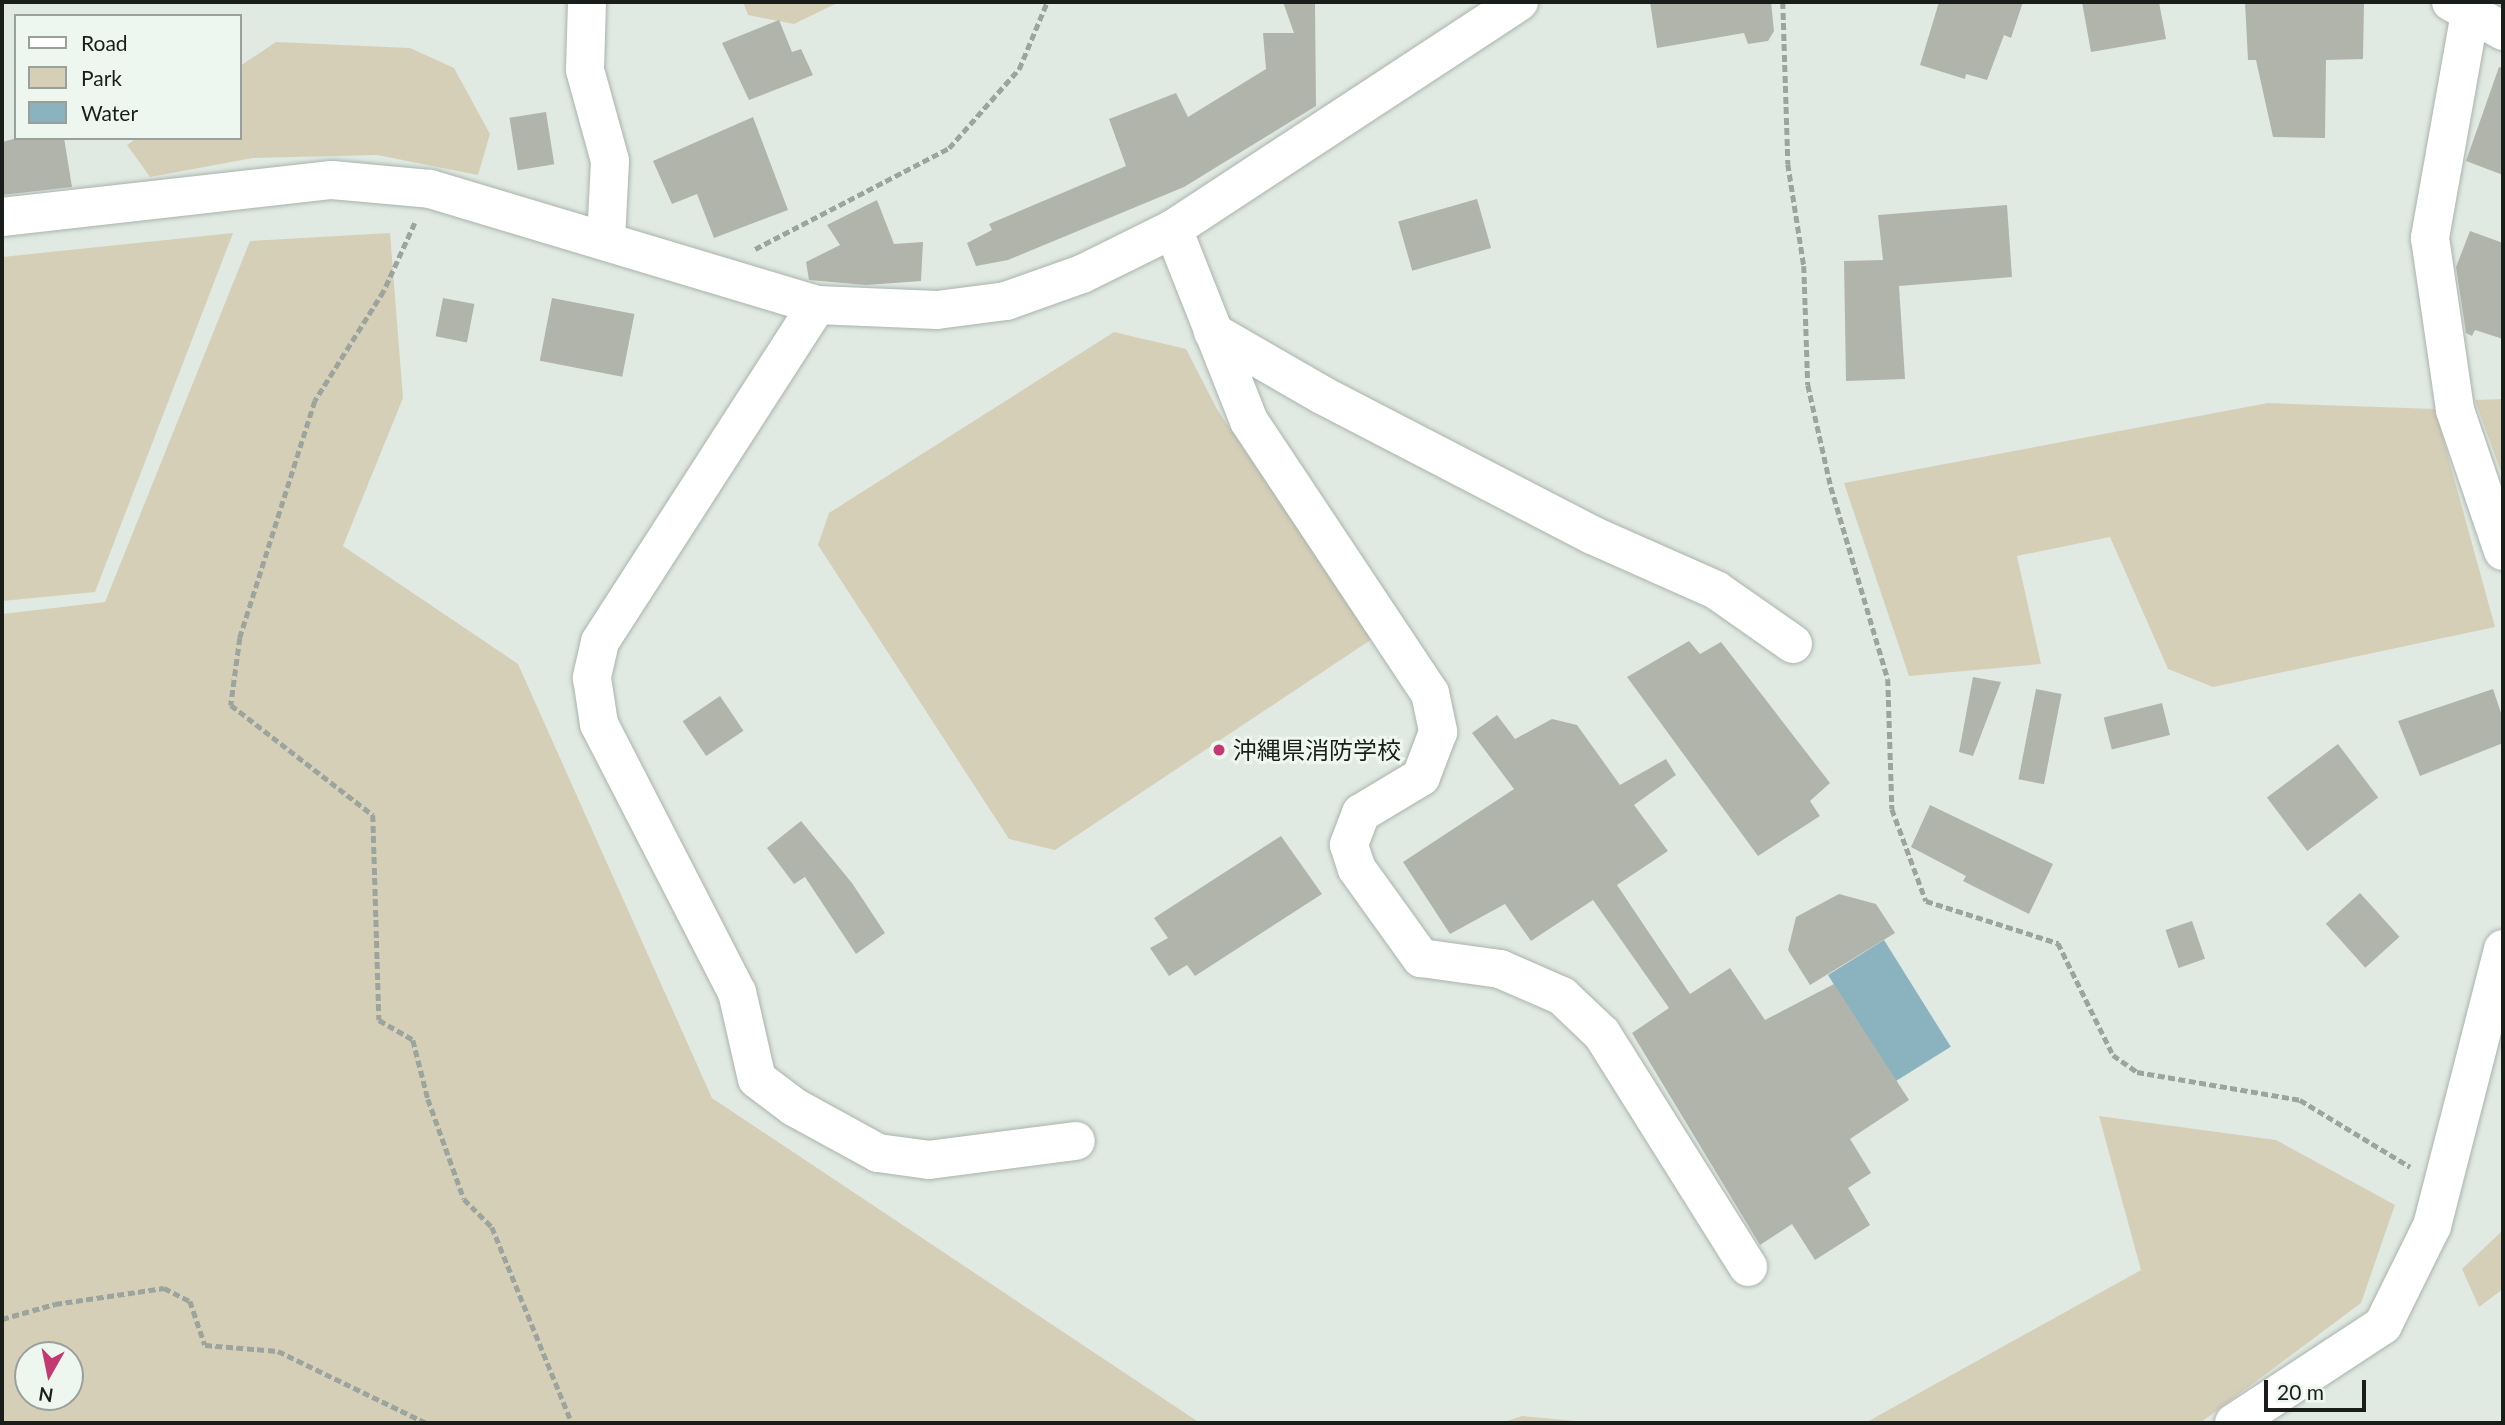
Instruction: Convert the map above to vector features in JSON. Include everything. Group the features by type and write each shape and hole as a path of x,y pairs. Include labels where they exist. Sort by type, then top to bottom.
{"street":[{"path":"587,2 585,70 610,161 606,240"},
{"path":"2,217 332,180 430,189 817,305 937,310 1006,301 1082,274 1173,229 1519,2"},
{"path":"2503,31 2461,7 2430,238 2455,410 2503,551"},
{"path":"1173,229 1249,421 1430,694 1438,732 1420,776 1361,813 1349,845 1357,869 1421,958 1500,969 1562,996 1602,1034 1748,1267"},
{"path":"817,305 600,642 592,678 599,724 737,992 757,1079 794,1107 878,1153 929,1160 1076,1141"},
{"path":"1213,332 1322,395 1568,522 1716,590 1793,644"},
{"path":"2234,1423 2383,1325 2432,1227 2503,949"}],"path":[{"path":"708,273 949,148 1019,69 1047,2"},
{"path":"1783,2 1788,164 1804,266 1808,385 1831,487 1888,679 1892,809 1926,901 2058,943 2113,1055 2137,1072 2300,1100 2442,1188"},
{"path":"430,189 384,291 315,401 240,638 231,705 373,815 379,1020 413,1040 428,1099 464,1199 492,1227 572,1423"},
{"path":"2,1319 55,1304 164,1288 190,1301 205,1345 278,1351 426,1423"}],"green space":[{"path":"743,2 839,2 794,24 748,15"},
{"path":"276,42 410,48 454,68 490,134 478,175 377,155 253,158 150,177 127,145 134,140 242,140 242,65"},
{"path":"233,233 95,592 2,601 2,257"},
{"path":"390,233 403,398 343,546 518,664 712,1098 1200,1423 2,1423 2,614 105,602 250,241"},
{"path":"1114,332 1186,349 1217,409 1372,639 1055,850 1009,839 818,545 829,513"},
{"path":"2503,399 2503,477 2475,400"},
{"path":"2268,403 2435,409 2495,627 2213,687 2168,669 2110,537 2017,556 2041,664 1909,676 1844,483"},
{"path":"2099,1116 2276,1140 2395,1205 2361,1303 2200,1423 1865,1423 2141,1270"},
{"path":"2503,1230 2503,1289 2479,1307 2462,1269"},
{"path":"1522,1416 1598,1423 1501,1423"}],"water":[{"path":"1884,940 1951,1047 1895,1082 1828,975"}],"building":[{"path":"1283,2 1315,2 1316,106 1184,187 1008,260 976,266 967,243 992,230 989,224 1126,166 1109,119 1176,93 1188,117 1266,69 1263,33 1294,33"},
{"path":"1650,2 1771,2 1774,31 1768,41 1748,44 1744,33 1657,48"},
{"path":"1939,2 2023,2 2011,38 2004,35 1987,80 1966,74 1965,79 1920,65"},
{"path":"2082,2 2159,2 2166,39 2091,52"},
{"path":"2245,2 2364,2 2363,59 2326,60 2325,138 2273,137 2256,60 2248,60"},
{"path":"779,20 792,52 801,49 813,75 749,100 722,43"},
{"path":"2499,67 2503,68 2503,175 2466,161"},
{"path":"546,112 554,164 518,170 509,118"},
{"path":"753,117 788,210 714,238 697,194 672,204 653,161"},
{"path":"14,139 64,140 72,187 2,195 2,142"},
{"path":"1477,199 1491,248 1412,271 1398,222"},
{"path":"877,200 894,244 923,242 921,281 866,285 809,280 806,262 840,245 827,225"},
{"path":"2007,205 2012,277 1899,286 1905,379 1846,381 1844,261 1883,260 1878,215"},
{"path":"2470,231 2503,243 2503,339 2475,330 2472,336 2466,333 2456,267"},
{"path":"443,298 474,304 467,342 436,336"},
{"path":"552,298 634,314 622,377 540,361"},
{"path":"1689,641 1700,654 1721,642 1830,783 1810,801 1820,816 1758,856 1627,677"},
{"path":"1973,677 2001,682 1973,756 1959,752"},
{"path":"2036,689 2062,694 2044,784 2018,779"},
{"path":"2493,689 2503,719 2503,743 2420,776 2398,721"},
{"path":"720,696 743,731 706,756 683,721"},
{"path":"2162,703 2170,735 2112,750 2104,718"},
{"path":"1497,715 1515,739 1552,719 1577,725 1620,785 1666,759 1676,775 1634,805 1668,851 1617,885 1690,994 1730,968 1765,1020 1834,984 1909,1100 1850,1139 1871,1173 1848,1188 1870,1225 1815,1260 1792,1224 1760,1245 1632,1033 1669,1008 1593,900 1531,941 1505,904 1450,934 1403,862 1514,789 1472,733"},
{"path":"2338,744 2378,798 2307,851 2267,798"},
{"path":"1930,805 2053,864 2029,914 1963,881 1966,876 1911,847"},
{"path":"801,821 852,883 885,933 856,954 805,877 794,884 767,848"},
{"path":"1281,836 1322,894 1195,976 1187,965 1169,976 1150,948 1168,938 1154,918"},
{"path":"2360,893 2399,937 2365,968 2326,924"},
{"path":"1839,894 1876,904 1895,933 1810,985 1788,950 1796,917"},
{"path":"2192,921 2205,959 2179,968 2166,930"}],"place":[{"name":"沖縄県消防学校","path":"1219,750"}]}
